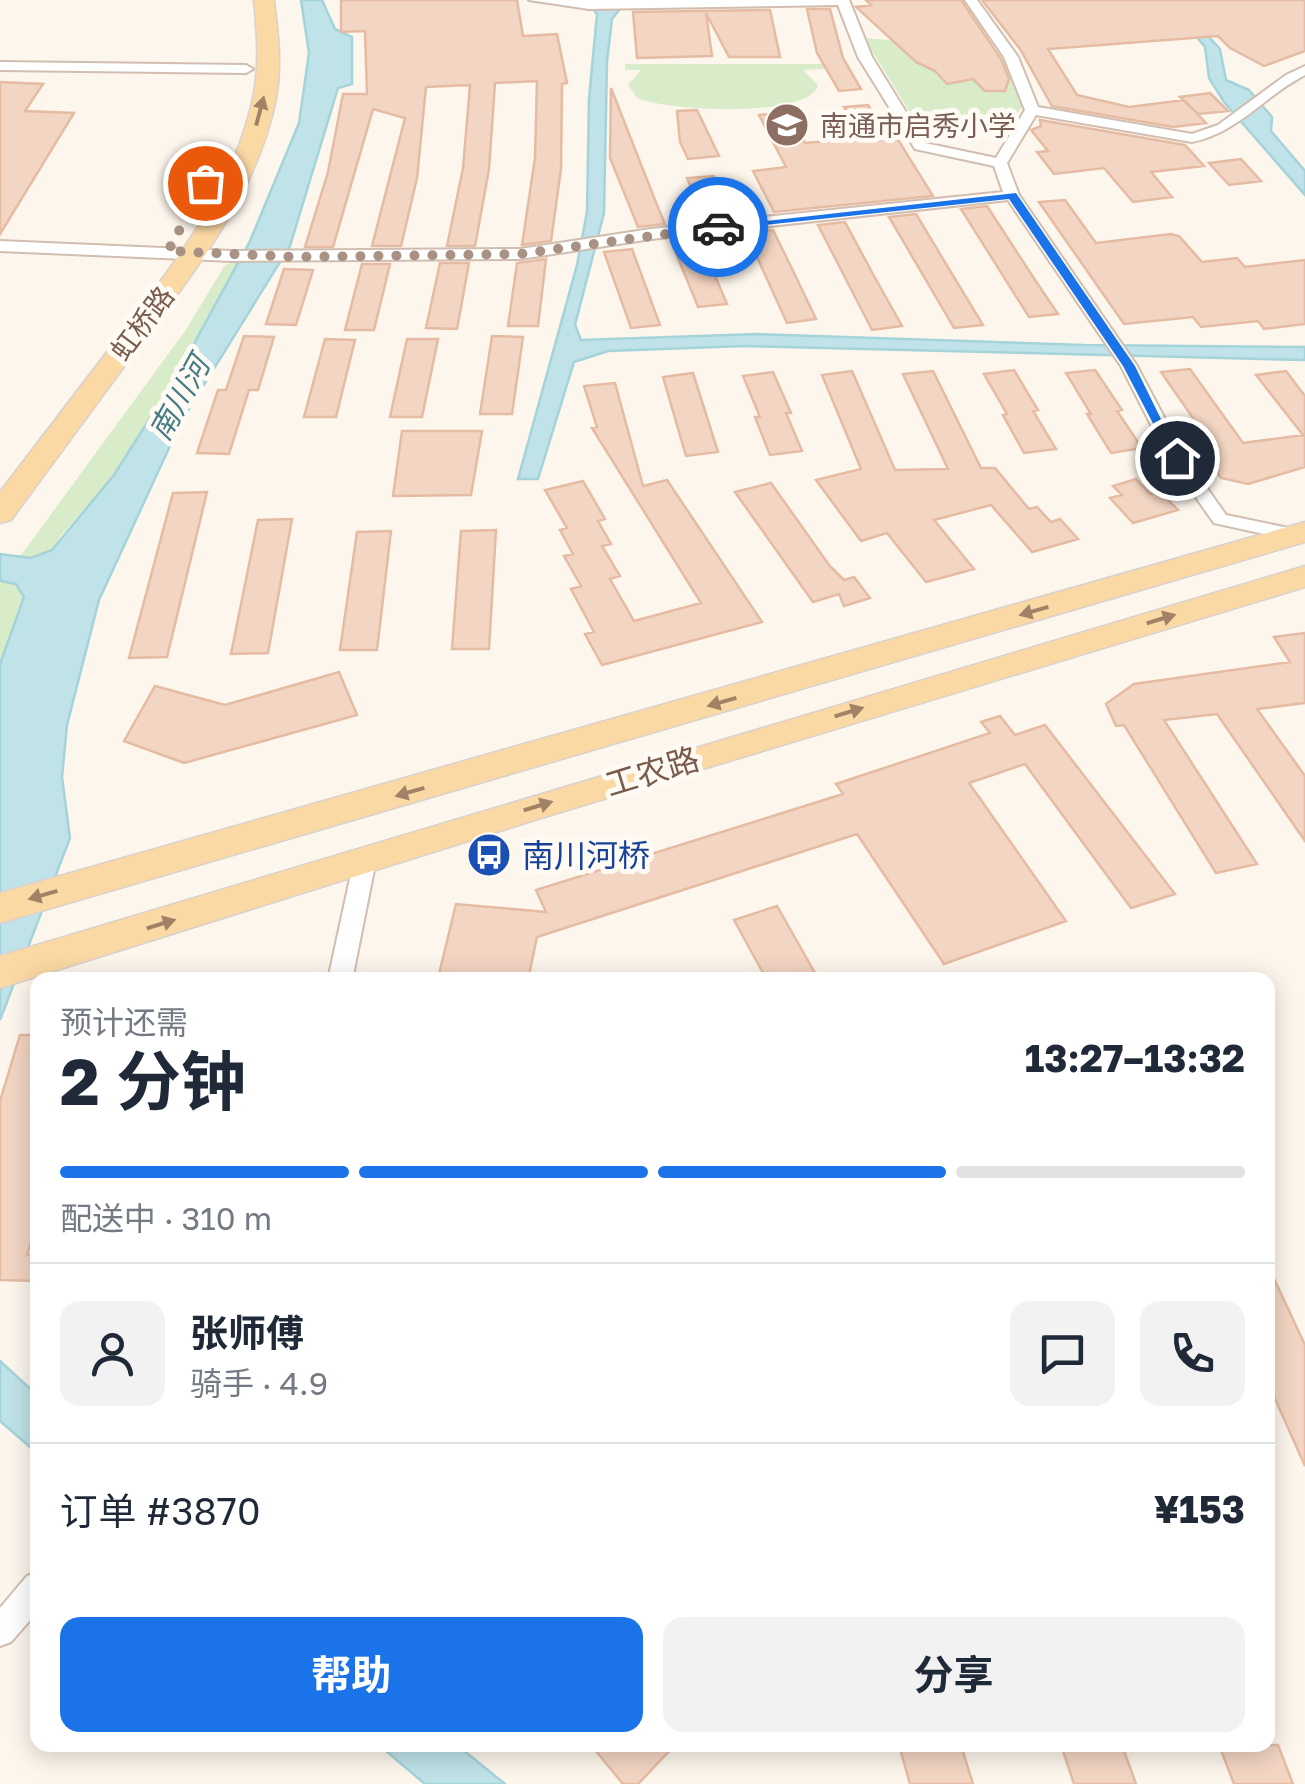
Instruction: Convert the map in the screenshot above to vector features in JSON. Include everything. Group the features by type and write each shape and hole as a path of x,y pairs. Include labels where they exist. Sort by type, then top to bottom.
{"main road":[{"path":"237,101 246,69 247,19 243,0"},
{"name":"虹桥路","path":"0,514 196,254 249,150 270,69 264,0"},
{"name":"虹桥路","path":"0,478 68,392 168,251 228,133"},
{"name":"工农路","path":"0,908 1300,534"},
{"name":"工农路","path":"0,972 1305,576"}],"street":[{"path":"535,0 589,5 843,0 865,57 920,146 1000,162"},
{"path":"971,0 1011,56 1032,110"},
{"path":"0,66 246,69"},
{"path":"1032,110 1192,138 1212,136 1289,76 1305,70"},
{"path":"1000,162 1032,110"},
{"path":"1000,162 1012,195 1126,362 1177,458 1220,518 1300,534"},
{"path":"0,246 296,257 520,254 1012,195"},
{"path":"342,972 365,860"},
{"path":"0,1631 30,1596"}],"green space":[{"path":"864,38 992,49 1004,61 1023,106 1014,117 914,119"},
{"path":"625,64 824,64 825,69 803,70 818,85 809,96 790,103 705,109 637,98 628,85 641,70 625,70"},
{"path":"239,260 173,382 114,475 60,537 20,604 0,664 0,584 185,331 225,265"}],"water":[{"name":"南川河","path":"301,0 322,0 335,29 352,37 352,84 338,88 290,246 182,420 99,600 67,725 62,777 70,838 0,1020 0,664 24,597 16,584 0,581 0,554 31,558 52,550 114,475 173,382 250,241 299,123 309,53"},
{"path":"627,0 612,19 607,61 604,213 575,325 581,340 757,334 1084,345 1305,347 1305,360 744,346 608,351 574,362 538,479 518,479 577,265 587,212 589,99 597,14 593,9"},
{"path":"1165,0 1175,0 1220,49 1226,80 1249,90 1272,117 1271,131 1305,171 1305,195 1224,102 1209,78 1205,47"},
{"path":"0,1361 30,1389 30,1447 0,1421"},
{"path":"387,1752 466,1752 505,1784 425,1784"}],"building":[{"path":"341,0 517,0 523,36 557,34 567,83 562,84 561,169 551,241 522,245 535,158 537,81 495,83 489,169 475,246 447,246 463,168 470,85 426,87 417,178 401,246 372,246 405,118 373,109 333,247 305,247 328,172 343,94 367,94 365,31 341,32"},
{"path":"866,0 961,0 1001,59 1009,79 1005,91 985,91 973,79 947,84 935,71 916,62 856,7 871,5"},
{"path":"982,0 1305,0 1305,51 1264,66 1230,48 1218,36 1048,49 1077,95 1129,107 1184,100 1206,123 1173,127 1052,106 1020,49"},
{"path":"807,9 830,9 843,58 861,89 839,91 817,53"},
{"path":"770,10 780,57 729,57 706,13 712,56 637,58 633,12"},
{"path":"0,82 43,84 25,111 74,113 0,234"},
{"path":"611,88 665,224 638,227 610,158"},
{"path":"1210,93 1228,111 1198,114 1180,97"},
{"path":"868,105 884,131 892,130 933,196 774,212 753,171 786,167 759,115 788,112 805,143 862,138 844,107"},
{"path":"697,110 719,156 688,159 680,142 677,111"},
{"path":"1040,120 1185,145 1204,166 1151,172 1172,197 1133,202 1104,168 1054,174 1037,152 1048,151 1031,130 1041,126"},
{"path":"1241,159 1261,181 1229,185 1209,163"},
{"path":"714,176 732,217 705,220 687,178"},
{"path":"1065,200 1096,243 1171,234 1179,236 1202,262 1237,258 1245,267 1305,260 1305,324 1264,329 1258,321 1201,327 1193,317 1124,324 1039,202"},
{"path":"987,206 1058,314 1029,317 961,209"},
{"path":"916,214 983,325 954,328 889,217"},
{"path":"845,222 902,326 872,330 818,225"},
{"path":"773,230 816,319 787,323 746,233"},
{"path":"699,238 727,304 698,307 671,241"},
{"path":"632,249 660,325 631,328 604,252"},
{"path":"546,259 538,326 508,326 517,263"},
{"path":"440,263 469,263 457,329 426,328"},
{"path":"362,264 390,264 374,330 345,330"},
{"path":"284,269 313,270 296,325 266,324"},
{"path":"244,336 274,337 258,390 249,390 229,454 197,453 218,390 226,390"},
{"path":"492,336 523,337 512,414 480,414"},
{"path":"325,339 355,340 336,417 304,417"},
{"path":"407,339 438,339 422,417 390,417"},
{"path":"1190,369 1243,443 1303,435 1256,375 1286,371 1305,396 1305,467 1248,484 1221,478 1200,448 1213,447 1161,372"},
{"path":"1014,370 1056,449 1024,453 1003,415 1007,414 984,374"},
{"path":"1095,370 1142,448 1111,453 1087,414 1091,414 1066,373"},
{"path":"852,371 895,470 948,469 903,374 933,371 981,468 995,468 1029,509 1037,507 1051,522 1060,519 1078,539 1032,552 991,505 934,520 974,569 926,582 887,533 861,541 816,480 861,469 822,375"},
{"path":"773,372 802,451 770,455 755,417 760,417 743,376"},
{"path":"693,373 718,452 686,456 663,377"},
{"path":"615,383 643,486 667,480 762,622 602,665 585,634 594,632 571,589 581,586 564,556 573,554 560,530 567,528 545,490 583,481 605,519 598,521 611,544 602,546 620,576 610,579 634,621 701,603 592,428 597,427 584,386"},
{"path":"402,431 482,431 471,495 393,496"},
{"path":"1136,479 1150,494 1159,491 1178,510 1133,523 1110,498 1122,495 1113,486"},
{"path":"771,483 829,565 844,580 854,577 870,598 844,606 839,594 813,602 735,492"},
{"path":"207,492 167,657 129,658 173,493"},
{"path":"292,519 268,653 231,654 258,520"},
{"path":"496,530 489,649 452,649 461,531"},
{"path":"391,531 377,650 340,650 357,532"},
{"path":"1305,633 1305,703 1257,709 1305,776 1305,841 1217,714 1164,720 1257,864 1216,873 1124,725 1116,726 1106,704 1134,684 1290,662 1274,637"},
{"path":"339,672 357,715 184,763 124,741 155,686 225,705"},
{"path":"1000,716 1015,735 1045,725 1175,894 1131,908 1025,764 969,783 1066,921 944,964 857,834 537,937 530,972 439,972 456,904 546,912 536,890 843,794 836,784 990,733 981,722"},
{"path":"777,906 814,972 763,972 734,920"},
{"path":"20,1035 30,1035 30,1281 0,1280 0,1101"},
{"path":"1275,1281 1305,1345 1305,1466 1275,1399"},
{"path":"1278,1745 1293,1784 1234,1784 1222,1752 1275,1752"},
{"path":"597,1752 668,1752 638,1784 623,1784"},
{"path":"901,1752 963,1752 973,1784 910,1784"},
{"path":"1063,1752 1125,1752 1136,1784 1074,1784"}],"way so far":[{"path":"205,183 168,251 296,257 520,254 718,227"}],"place":[{"name":"南通市启秀小学","path":"787,125"},
{"name":"南川河桥","path":"489,855"}],"route":[{"path":"718,227 1012,195 1129,366 1177,458"}]}
